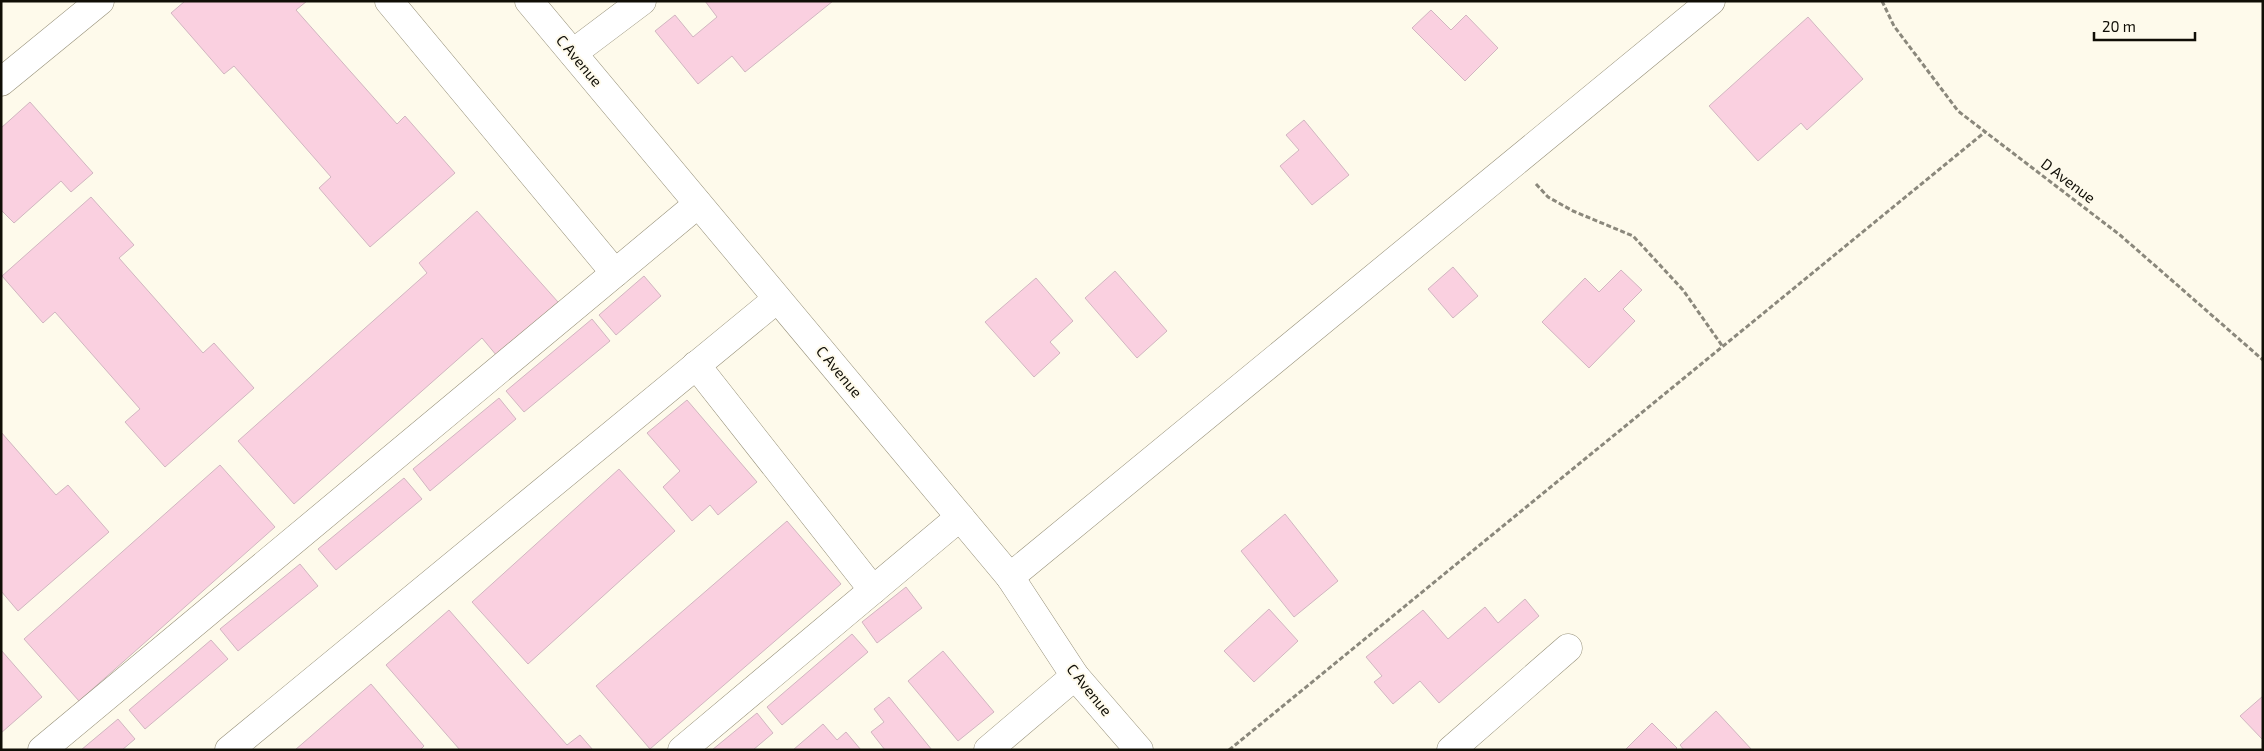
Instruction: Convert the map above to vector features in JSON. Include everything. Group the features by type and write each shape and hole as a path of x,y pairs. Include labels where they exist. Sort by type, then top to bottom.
{"street":[{"path":"6,68 100,1"},
{"path":"389,1 615,273"},
{"name":"C Avenue","path":"529,1 1010,577 1075,676 1139,750"},
{"path":"572,53 642,1"},
{"path":"1010,577 1712,1"},
{"path":"42,750 698,204"},
{"path":"229,750 777,299"},
{"path":"696,365 874,590"},
{"path":"682,750 960,517"},
{"path":"1450,750 1568,648"},
{"path":"988,750 1075,676"}],"path":[{"name":"D Avenue","path":"1882,1 1894,26 1958,111 2120,236 2263,360"},
{"path":"1230,750 1985,132"},
{"path":"1517,160 1548,197 1573,211 1633,236 1683,290 1723,347"}],"building":[{"path":"185,1 307,1 296,10 397,124 405,116 455,173 370,247 319,188 331,177 234,66 224,74 171,13"},
{"path":"705,1 833,1 745,72 732,56 698,84 655,31 675,15 693,37 717,17"},
{"path":"1431,10 1451,30 1466,15 1498,48 1465,81 1412,28"},
{"path":"1808,17 1863,79 1807,130 1801,123 1758,161 1709,106"},
{"path":"30,102 93,173 71,192 61,181 14,223 1,210 1,128"},
{"path":"1304,120 1349,175 1312,205 1280,166 1299,150 1286,135"},
{"path":"91,197 134,245 119,258 203,353 214,343 254,388 165,467 125,422 140,409 55,312 43,323 2,276"},
{"path":"477,211 558,302 497,356 482,338 294,504 238,441 427,273 419,263"},
{"path":"1453,267 1478,296 1453,318 1428,289"},
{"path":"1621,270 1642,290 1623,309 1635,321 1589,368 1542,322 1585,278 1599,292"},
{"path":"1115,271 1167,331 1137,358 1085,298"},
{"path":"644,276 661,296 616,335 599,315"},
{"path":"1036,278 1073,321 1050,342 1060,353 1034,377 985,322"},
{"path":"592,319 610,341 524,412 506,391"},
{"path":"499,398 516,419 430,491 413,469"},
{"path":"687,400 757,482 718,515 710,505 692,521 663,487 680,471 647,433"},
{"path":"1,432 56,495 68,485 109,532 18,611 1,591"},
{"path":"220,465 275,527 79,701 24,639"},
{"path":"619,469 675,531 528,664 472,602"},
{"path":"404,478 422,499 336,570 318,549"},
{"path":"1285,514 1338,581 1294,617 1241,551"},
{"path":"787,521 841,584 650,749 596,686"},
{"path":"300,564 318,586 238,651 220,629"},
{"path":"906,587 922,608 877,643 862,622"},
{"path":"1525,599 1539,616 1439,703 1420,681 1393,704 1374,682 1382,676 1366,657 1423,610 1448,639 1485,607 1498,623"},
{"path":"1269,609 1298,641 1254,682 1224,651"},
{"path":"449,610 567,745 580,735 593,750 460,750 386,665"},
{"path":"852,634 868,652 782,725 767,707"},
{"path":"211,640 228,659 145,729 129,710"},
{"path":"1,650 42,697 1,733"},
{"path":"943,651 994,712 958,741 908,681"},
{"path":"371,684 424,746 420,750 295,750"},
{"path":"2263,696 2263,740 2240,716"},
{"path":"889,697 932,750 885,750 871,732 884,722 874,709"},
{"path":"1716,711 1752,750 1684,750 1680,745"},
{"path":"757,713 773,733 753,750 712,750"},
{"path":"118,719 135,739 122,750 81,750"},
{"path":"1652,723 1677,748 1675,750 1625,750"},
{"path":"823,724 837,740 846,732 861,750 793,750"}]}
